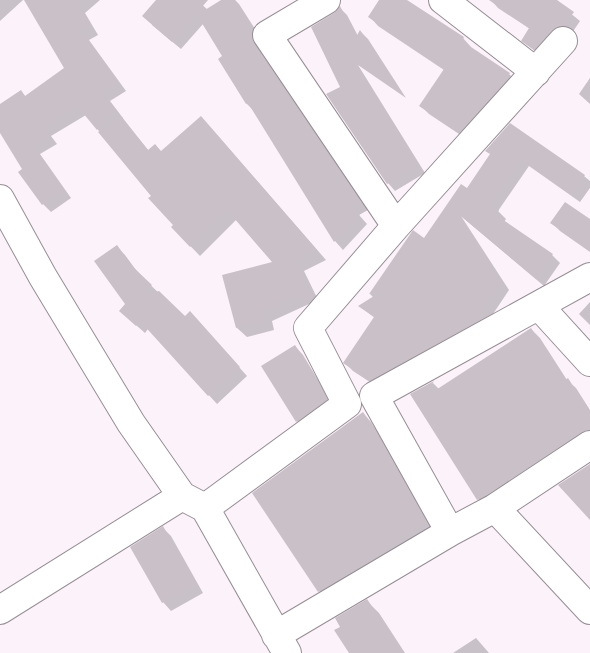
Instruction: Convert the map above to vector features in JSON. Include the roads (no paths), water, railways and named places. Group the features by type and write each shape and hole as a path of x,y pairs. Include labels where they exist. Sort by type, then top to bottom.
{"street":[{"path":"326,0 267,35 396,226"},
{"path":"443,0 536,72"},
{"path":"0,610 194,502 347,404 308,328 396,226 563,41"},
{"path":"0,199 43,277 132,423 194,502 282,644 450,532 495,508 590,445"},
{"path":"450,532 374,396 590,277"},
{"path":"539,306 590,362"},
{"path":"495,508 590,610"}]}
